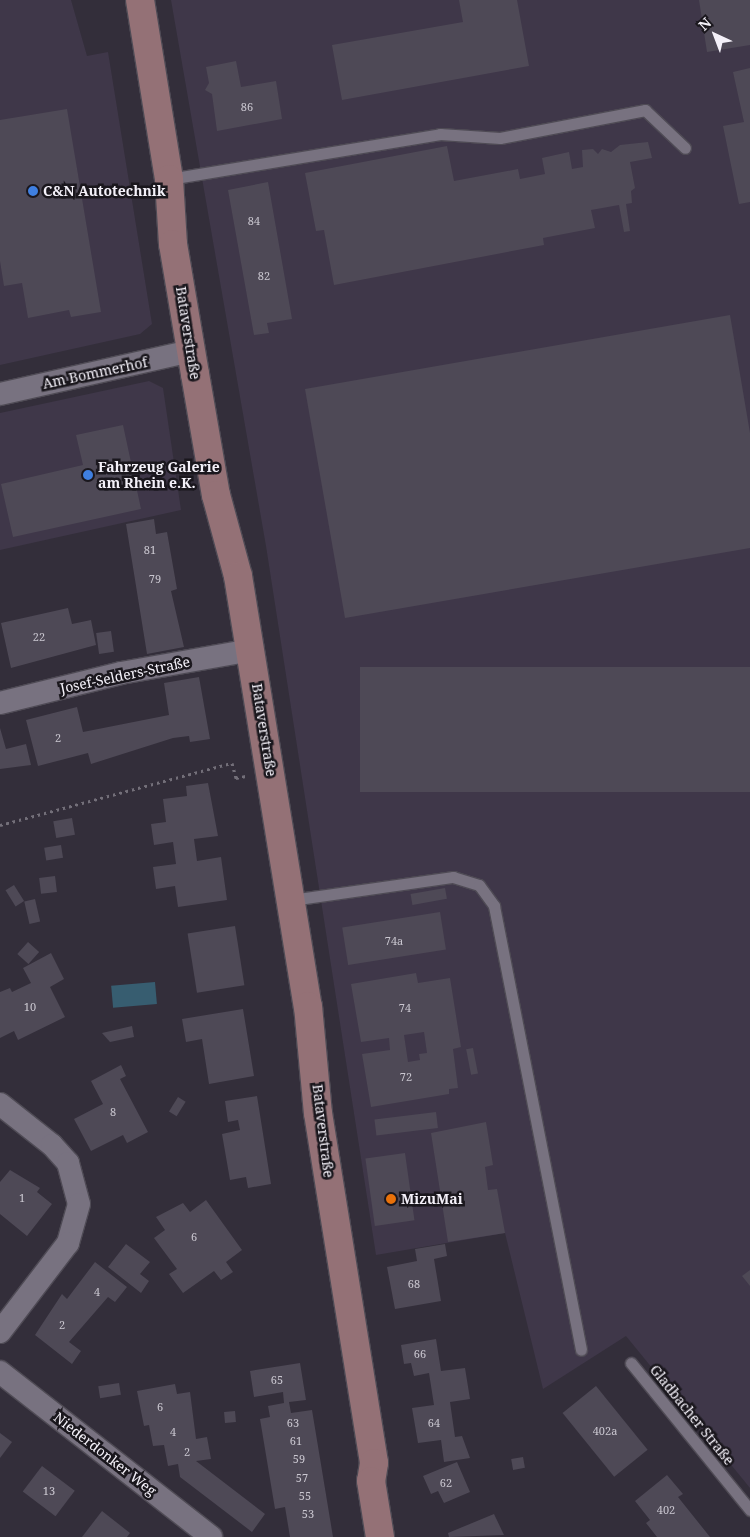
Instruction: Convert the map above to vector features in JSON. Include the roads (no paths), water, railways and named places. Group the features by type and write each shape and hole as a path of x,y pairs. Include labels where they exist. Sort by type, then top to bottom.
{"street":[{"name":"Bataverstraße","path":"140,0 169,178 173,244 191,352 216,495 238,576 271,772 314,1047 318,1113 374,1463 383,1481 399,1537"},
{"name":"Am Bommerhof","path":"0,394 191,352"},
{"name":"Josef-Selders-Straße","path":"0,703 121,673 251,650"},
{"path":"0,1104 52,1145 68,1163 79,1204 68,1244 0,1332"},
{"name":"Niederdonker Weg","path":"0,1372 211,1537"},
{"name":"Bataverstraße","path":"374,1463 371,1481 380,1537"}],"lane":[{"path":"169,178 440,134 500,138 645,110 685,148"},
{"path":"291,900 453,877 479,885 494,906 581,1350"},
{"name":"Gladbacher Straße","path":"631,1363 750,1510"}],"water":[{"path":"155,982 157,1004 113,1008 111,986"}],"place":[{"name":"C&N Autotechnik","path":"33,191"},
{"name":"Fahrzeug Galerie am Rhein e.K.","path":"88,475"},
{"name":"MizuMai","path":"391,1199"}]}
